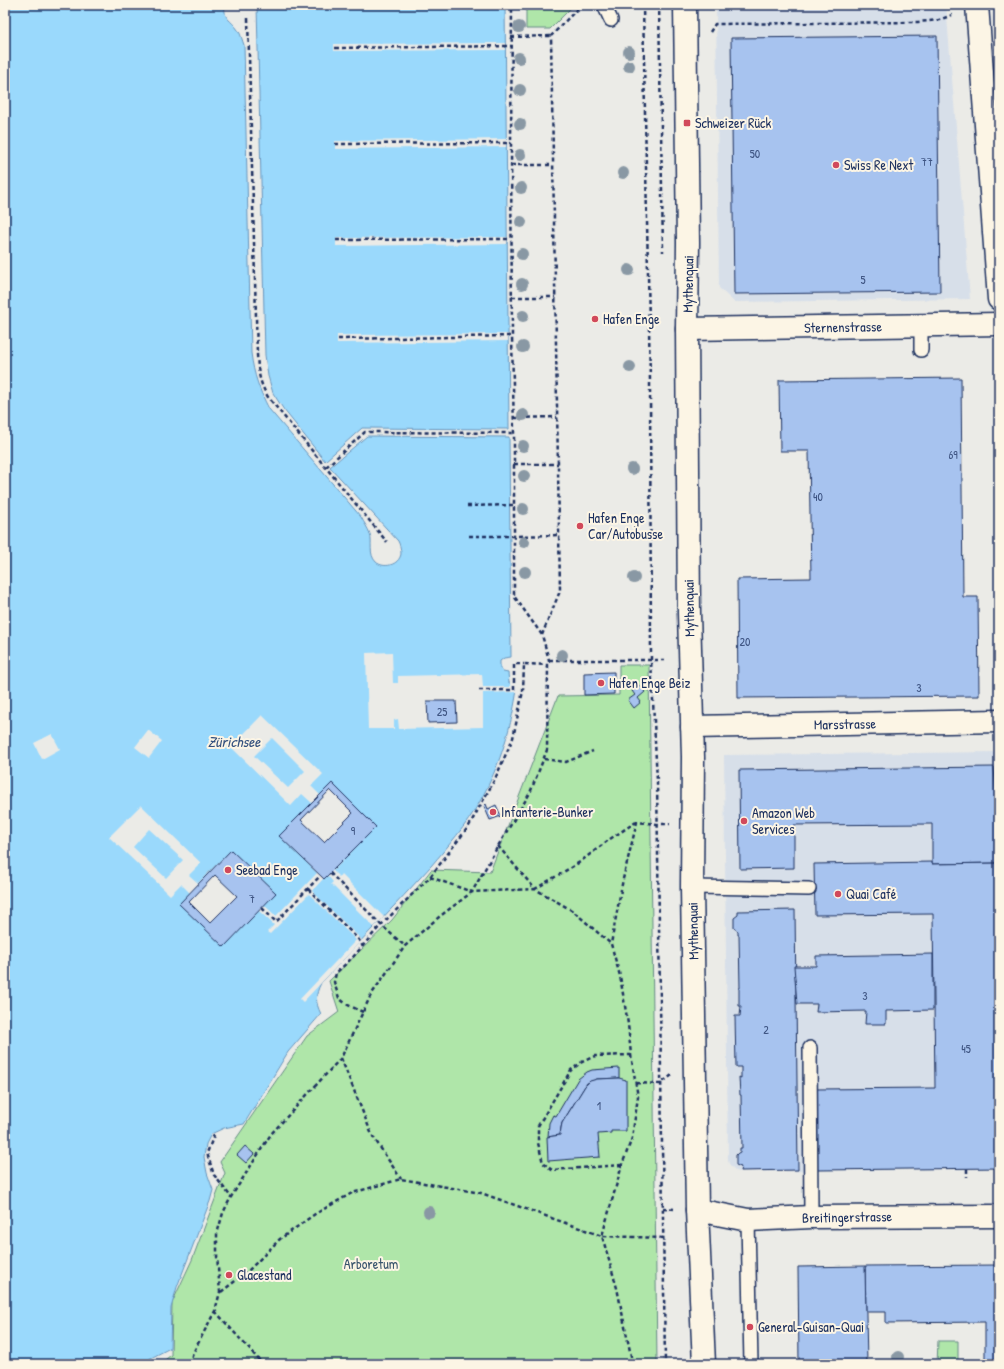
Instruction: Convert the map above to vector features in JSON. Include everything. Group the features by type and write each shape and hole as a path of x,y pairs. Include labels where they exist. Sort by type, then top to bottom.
{"main road":[{"name":"Mythenquai","path":"685,5 688,243 687,329 689,613 692,727 692,887 697,1210"},
{"path":"977,5 999,299"},
{"name":"Sternenstrasse","path":"687,329 999,324"},
{"name":"Marsstrasse","path":"692,727 999,721"},
{"path":"697,1210 704,1364"},
{"name":"Breitingerstrasse","path":"697,1210 748,1220 804,1217 999,1216"}],"lane":[{"path":"604,5 611,20"},
{"path":"921,326 921,350"},
{"path":"692,887 809,889"},
{"path":"804,1217 810,1048"},
{"path":"748,1220 751,1364"}],"path":[{"path":"191,1364 192,1355 215,1310 220,1292 216,1234 223,1213 231,1197 271,1134 341,1058 371,995 405,946 439,917 472,892 530,793 547,750 549,660 542,635 514,596 515,536 511,239 512,5"},
{"path":"511,37 551,36 581,5"},
{"path":"644,5 650,388 651,660 657,781 665,1364"},
{"path":"710,32 715,24 918,22 939,20 952,14"},
{"path":"248,18 256,338 259,376 268,397 387,542"},
{"path":"542,635 560,591 551,36"},
{"path":"335,48 511,46"},
{"path":"335,144 511,144"},
{"path":"511,165 553,165"},
{"path":"336,240 511,239"},
{"path":"512,297 555,296"},
{"path":"338,339 512,336"},
{"path":"514,418 557,417"},
{"path":"326,467 365,432 514,434"},
{"path":"514,464 558,464"},
{"path":"467,506 514,505"},
{"path":"469,536 559,535"},
{"path":"549,660 666,660"},
{"path":"479,690 514,690 514,664 548,665"},
{"path":"363,1012 346,1004 339,998 334,982 336,973 363,946 381,925 430,878 469,826 495,779 513,738 523,691 524,664"},
{"path":"544,758 566,762 593,751"},
{"path":"631,1364 631,1356 617,1288 602,1236 622,1164 632,1138 638,1096 620,976 611,944 623,879 637,822"},
{"path":"430,878 472,892 535,889 580,862 610,839 637,822 670,824"},
{"path":"498,846 535,889 573,911 611,944"},
{"path":"330,873 381,925 405,946"},
{"path":"262,908 276,922 320,876"},
{"path":"308,889 359,940 363,946"},
{"path":"622,1164 552,1170 543,1163 538,1143 538,1126 572,1070 582,1062 595,1056 631,1055"},
{"path":"341,1058 372,1135 401,1179"},
{"path":"214,1135 207,1153 214,1175 231,1197"},
{"path":"966,1169 966,1177"},
{"path":"220,1292 248,1271 280,1240 315,1214 352,1193 401,1179 481,1193 602,1236 664,1238"},
{"path":"215,1310 262,1364"}],"shaded area":[{"name":"Swiss Re Next","path":"716,5 946,5 970,299 734,302 719,288"},
{"path":"999,752 999,1169 736,1171 729,1164 728,1160 724,755"}],"green space":[{"path":"526,5 574,5 550,29 526,29"},
{"name":"Arboretum","path":"619,665 649,665 657,1364 160,1364 171,1355 172,1303 192,1260 225,1173 220,1162 307,1036 339,1012 329,981 392,920 431,870 490,872 558,696 619,695"},
{"path":"938,1341 958,1341 958,1364 937,1364"}],"water":[{"name":"Zürichsee","path":"5,5 225,5 226,17 241,35 244,45 251,353 255,376 269,409 361,517 371,537 371,552 376,562 383,565 391,565 397,561 401,554 398,541 330,467 367,436 509,437 511,657 504,658 500,661 500,668 503,672 508,673 509,683 518,683 509,730 499,760 479,803 456,836 431,866 321,983 316,998 321,1014 288,1052 244,1124 224,1128 211,1134 206,1144 204,1157 207,1173 213,1190 177,1287 171,1308 170,1348 149,1359 145,1364 5,1364"},
{"path":"257,5 505,5 509,429 362,428 325,461 284,410 273,393 268,376 265,355"}],"pier":[{"path":"505,43 505,50 334,51 334,44"},
{"path":"506,139 506,147 335,149 335,141"},
{"path":"507,237 507,244 336,246 336,238"},
{"path":"508,334 508,341 337,343 337,335"},
{"path":"392,652 393,683 398,683 398,676 482,674 483,687 510,687 510,681 519,681 519,692 483,693 483,727 399,729 398,719 394,720 394,729 368,729 366,653"},
{"name":"Seebad Enge","path":"262,715 323,774 311,786 320,795 332,783 376,827 333,871 339,877 341,874 384,917 374,927 331,884 333,882 328,876 323,879 312,891 362,940 303,1002 300,999 356,940 309,894 270,934 267,932 274,925 259,911 224,947 179,904 190,893 181,884 170,895 109,837 141,805 201,863 189,875 198,883 231,850 276,893 264,905 276,916 317,873 279,836 312,803 302,794 291,806 231,747","holes":["272,738 305,771 288,788 254,756","149,829 183,860 166,878 133,847"]},
{"path":"148,730 162,741 149,758 135,747"},
{"path":"52,734 60,749 42,759 34,743"}],"building":[{"name":"Swiss Re Next","path":"937,36 940,292 734,294 731,38"},
{"path":"961,378 963,597 978,597 979,696 738,698 737,579 811,578 809,451 780,451 779,380"},
{"path":"614,672 614,694 584,695 584,673"},
{"path":"639,685 645,692 638,698 641,702 634,708 628,700 635,695 632,691"},
{"path":"427,701 456,701 457,722 428,723"},
{"path":"994,767 999,863 932,864 932,824 794,825 794,868 740,869 739,770"},
{"path":"332,783 376,827 324,879 279,836","holes":["330,790 353,813 324,842 301,820"]},
{"name":"Infanterie-Bunker","path":"486,804 488,809 496,805 501,816 490,820 484,806"},
{"path":"231,850 276,893 224,947 179,904","holes":["215,875 237,896 210,923 189,902"]},
{"path":"932,862 932,864 999,863 999,1168 817,1170 816,1089 935,1088 933,914 815,915 814,864"},
{"path":"795,910 798,1170 740,1171 741,1167 736,1165 736,1155 740,1152 740,1148 742,1148 741,1095 739,1077 741,1078 741,1067 736,1067 735,1016 740,1016 741,1006 739,1006 739,935 738,931 734,928 734,918 738,915 738,911"},
{"path":"933,954 933,1010 886,1011 886,1024 865,1024 866,1011 816,1012 817,1004 797,1004 794,966 816,966 816,956"},
{"path":"619,1068 619,1078 597,1079 587,1083 562,1123 560,1135 548,1137 549,1123 553,1115 556,1116 578,1079 592,1070"},
{"path":"619,1078 626,1080 626,1131 611,1131 611,1133 598,1134 600,1157 548,1161 547,1137 560,1135 562,1123 585,1086 590,1081 597,1079"},
{"path":"245,1146 254,1154 246,1163 237,1155"},
{"path":"999,1265 999,1364 985,1364 985,1322 886,1323 886,1312 866,1312 865,1266"},
{"path":"865,1266 867,1364 799,1364 798,1267"}],"place":[{"name":"Schweizer Rück","path":"687,123"},
{"name":"Swiss Re Next","path":"836,165"},
{"name":"Hafen Enge","path":"595,319"},
{"name":"Hafen Enge Car/Autobusse","path":"580,526"},
{"name":"Hafen Enge Beiz","path":"601,683"},
{"name":"Infanterie-Bunker","path":"493,812"},
{"name":"Amazon Web Services","path":"744,821"},
{"name":"Seebad Enge","path":"228,870"},
{"name":"Quai Café","path":"838,894"},
{"name":"Glacestand","path":"229,1275"},
{"name":"General-Guisan-Quai","path":"750,1327"}]}
